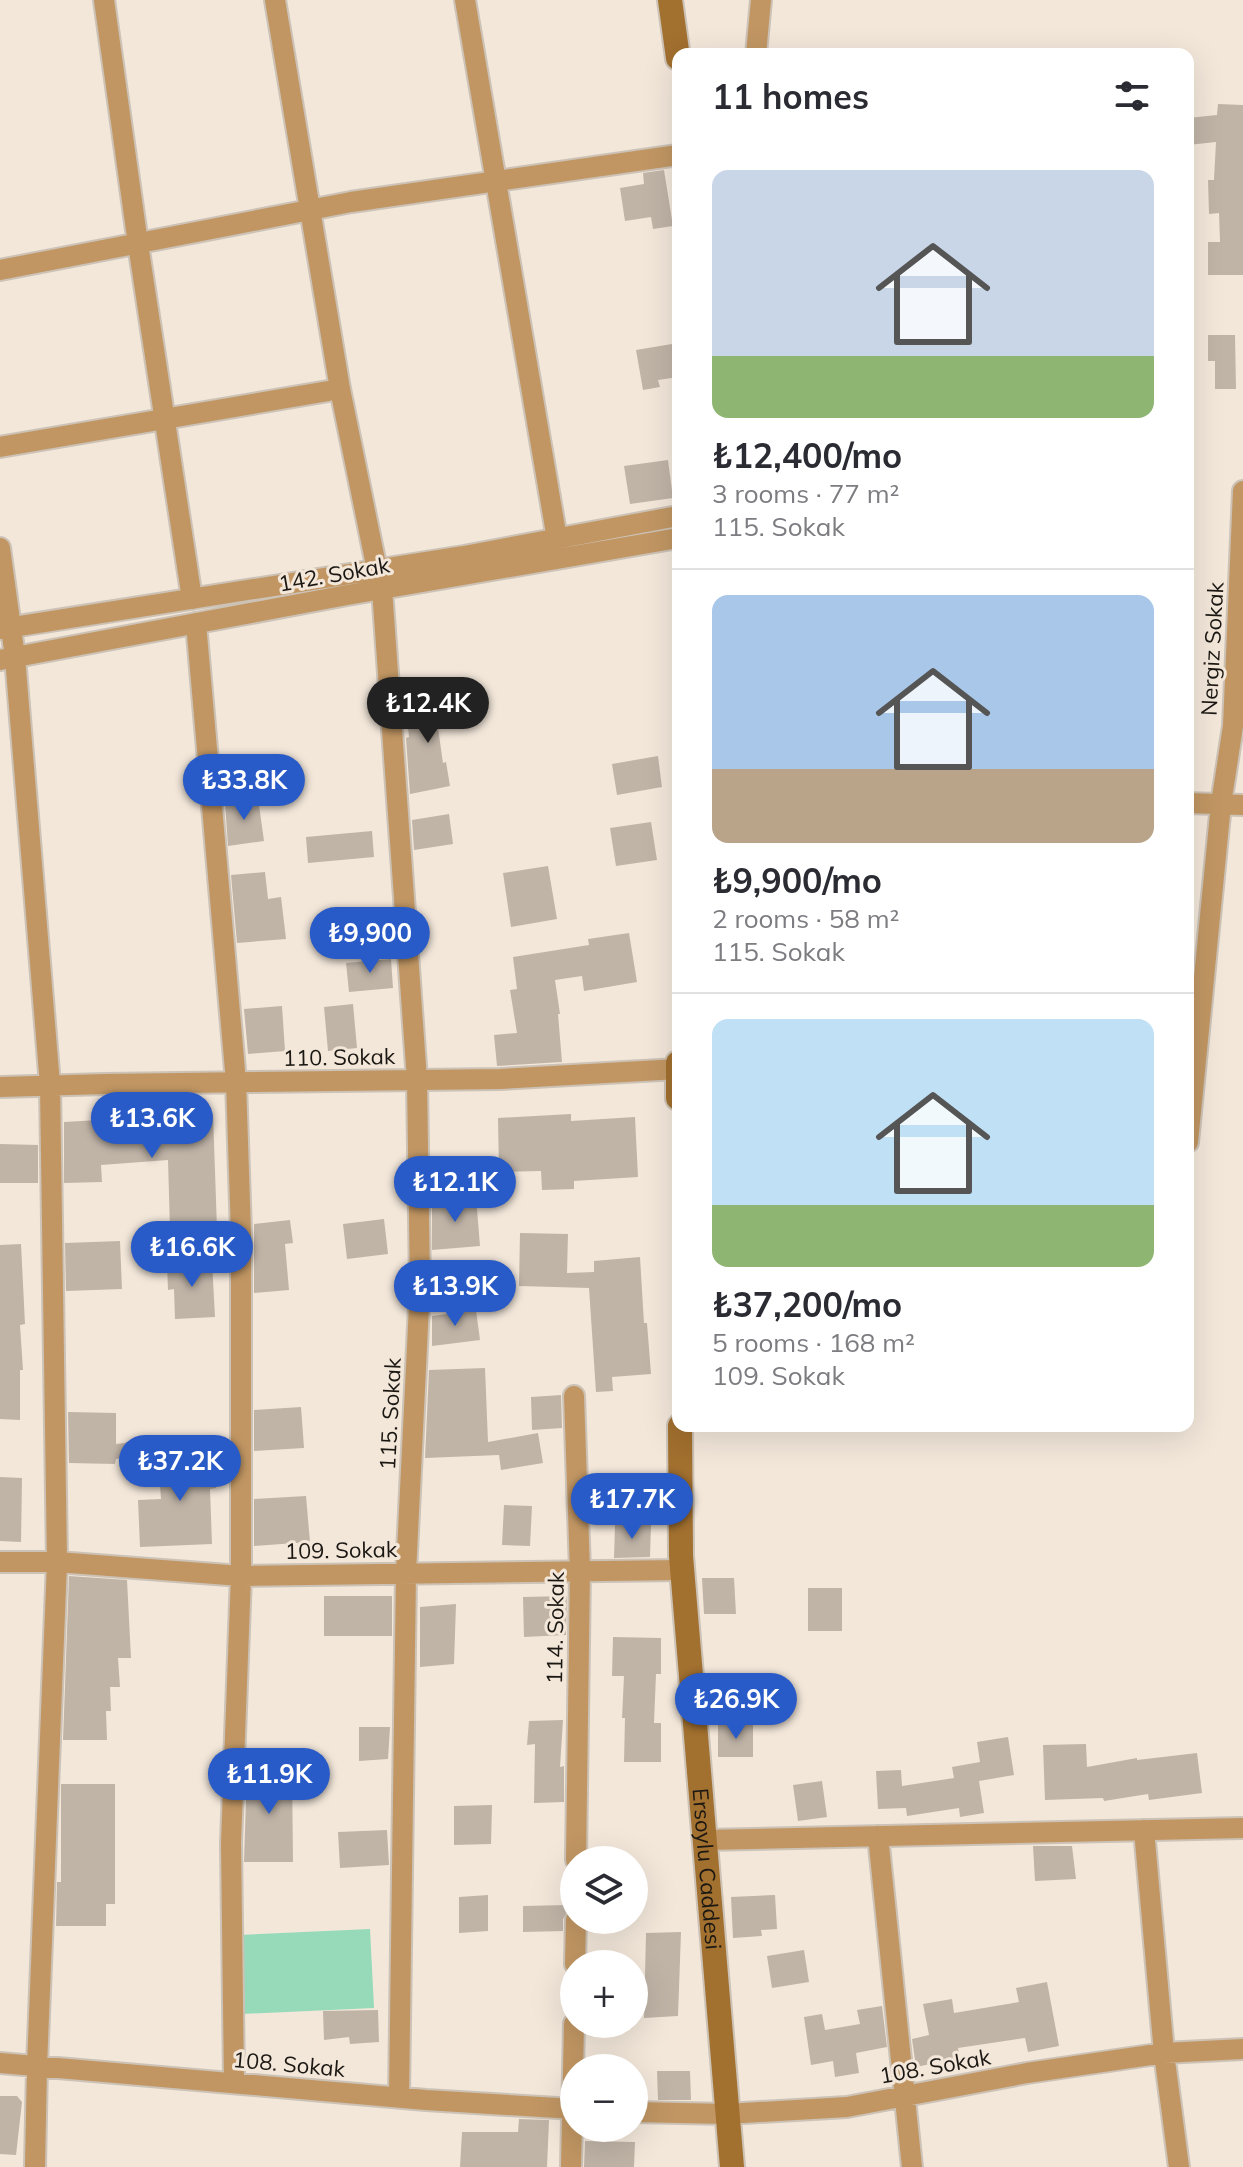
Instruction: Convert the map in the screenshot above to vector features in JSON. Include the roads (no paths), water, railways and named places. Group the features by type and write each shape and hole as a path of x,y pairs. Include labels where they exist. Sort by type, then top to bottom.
{"street":[{"path":"104,0 192,599"},
{"name":"115. Sokak","path":"275,0 340,389 379,580 417,1080 420,1285 406,1573 399,2097"},
{"path":"465,0 557,539"},
{"path":"670,0 677,48"},
{"path":"757,48 761,0"},
{"path":"0,270 351,202 672,156"},
{"path":"0,447 340,389"},
{"name":"Nergiz Sokak","path":"1194,1081 1221,804 1233,726 1243,491"},
{"path":"5,628 192,599 379,580 557,539 672,517"},
{"name":"142. Sokak","path":"8,658 196,623 379,580 672,539"},
{"path":"0,548 5,628 50,1085 57,1562 35,2167"},
{"path":"196,623 236,1082 241,1249 241,1576 231,1843 234,2083"},
{"path":"1194,803 1243,805"},
{"name":"110. Sokak","path":"0,1087 500,1079 672,1069"},
{"name":"114. Sokak","path":"574,1396 580,1571 576,1846"},
{"name":"Ersoylu Caddesi","path":"680,1432 682,1570 732,2167"},
{"name":"109. Sokak","path":"0,1562 57,1562 241,1576 682,1570"},
{"path":"705,1840 1243,1828"},
{"path":"1144,1830 1164,2053 1179,2167"},
{"path":"878,1836 912,2167"},
{"name":"108. Sokak","path":"648,2112 727,2114 847,2107 1027,2073 1164,2053 1243,2049"},
{"name":"108. Sokak","path":"0,2063 560,2108"},
{"path":"571,2167 572,2142"}]}
